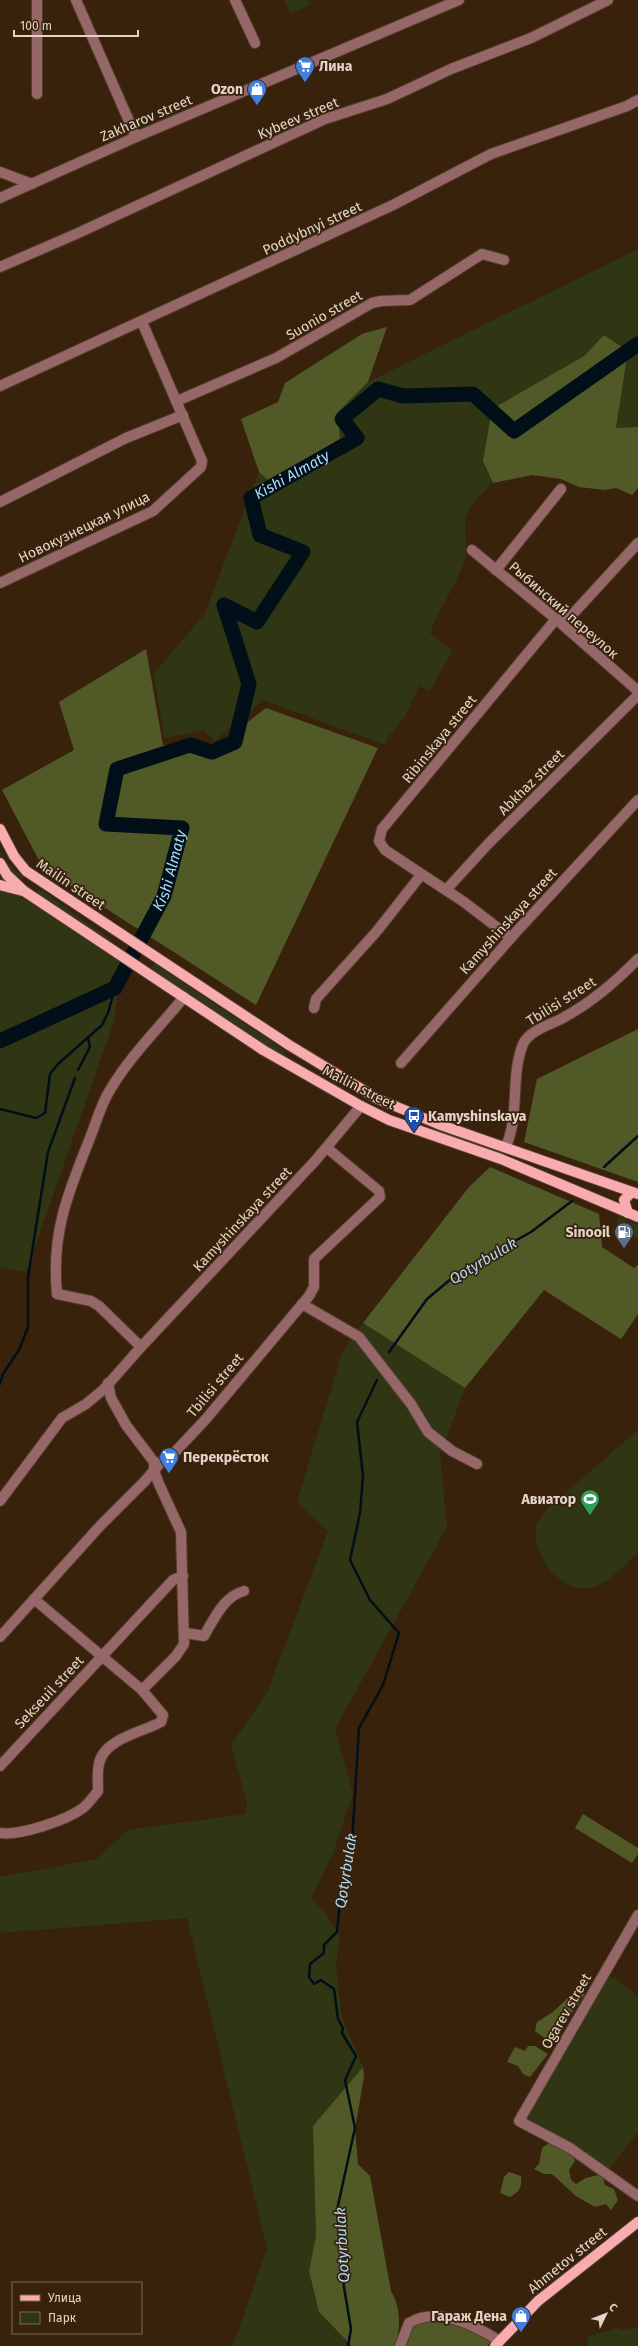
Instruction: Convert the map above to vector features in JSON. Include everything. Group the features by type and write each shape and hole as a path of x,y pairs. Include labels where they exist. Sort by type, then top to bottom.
{"main road":[{"name":"Mailin street","path":"0,829 14,856 26,871 288,1045 378,1098 438,1124 506,1146 635,1193"},
{"path":"0,863 7,876 24,891"},
{"path":"0,886 24,891"},
{"name":"Mailin street","path":"24,891 112,948 263,1050 361,1106 389,1120 501,1159 638,1217"},
{"path":"628,1213 624,1200 635,1193"},
{"name":"Ahmetov street","path":"497,2343 538,2301 638,2222"}],"street":[{"path":"37,0 37,94"},
{"path":"76,0 136,137"},
{"path":"235,0 254,43"},
{"name":"Zakharov street","path":"0,198 136,137 446,3 459,0"},
{"name":"Kybeev street","path":"0,267 76,234 325,119 386,99 451,69 531,38 608,0"},
{"name":"Poddybnyi street","path":"0,386 142,322 393,205 491,154 627,106 638,100"},
{"path":"0,172 32,184"},
{"name":"Suonio street","path":"177,401 276,358 372,303 381,301 410,300 482,254 504,260"},
{"name":"Новокузнецкая улица","path":"0,583 153,511 198,472 202,461 142,322"},
{"path":"0,502 126,438 183,415"},
{"path":"496,570 561,488"},
{"path":"556,619 564,620 571,616 638,543"},
{"name":"Рыбинский переулок","path":"472,550 556,619 638,691"},
{"name":"Ribinskaya street","path":"510,938 446,890 385,850 379,841 382,829 556,619"},
{"name":"Abkhaz street","path":"446,890 488,844 638,695"},
{"name":"Kamyshinskaya street","path":"401,1063 510,938 638,800"},
{"path":"314,1008 316,999 377,931 421,875"},
{"name":"Tbilisi street","path":"506,1146 512,1133 513,1098 524,1043 533,1033 598,996 638,959"},
{"path":"141,1347 99,1306 91,1301 57,1294 56,1249 60,1219 109,1091 135,1054 184,997"},
{"name":"Kamyshinskaya street","path":"0,1501 62,1418 86,1404 108,1383 327,1148 361,1106"},
{"name":"Tbilisi street","path":"0,1637 100,1526 163,1460 173,1454 206,1419 314,1288 314,1259 380,1197 379,1191 327,1148"},
{"path":"302,1304 359,1337 411,1404 428,1432 452,1451 477,1464"},
{"path":"108,1383 111,1398 126,1424 154,1462 154,1471 181,1532 186,1633 184,1644 176,1656 142,1690"},
{"name":"Sekseuil street","path":"0,1766 173,1580 183,1576"},
{"path":"186,1633 204,1636 222,1606 236,1593 244,1591"},
{"name":"Sekseuil street","path":"0,1833 13,1834 52,1822 82,1808 98,1792 99,1763 103,1754 119,1740 161,1722 163,1715 142,1690 103,1655 34,1599"},
{"name":"Ogarev street","path":"638,1915 519,2121 570,2148 638,2196"},
{"path":"400,2346 409,2322 421,2318 460,2320 473,2324 497,2343"}],"green space":[{"path":"284,0 308,0 310,5 290,14"},
{"path":"638,249 638,427 616,428 628,351 604,335 584,356 492,409 487,468 493,483 474,502 468,513 465,526 466,549 464,563 430,633 453,650 430,691 419,686 405,717 388,737 385,745 263,700 215,741 204,730 164,738 154,673 204,615 259,472 274,484 301,463 338,412 368,382"},
{"path":"387,327 368,382 338,412 340,439 301,463 273,484 259,472 241,419 278,402 285,383 362,334"},
{"path":"604,335 628,351 616,428 638,427 638,488 632,495 616,488 605,490 579,487 561,479 532,475 493,483 483,461 492,409 584,356"},
{"path":"146,649 163,745 221,743 266,708 378,748 256,1005 43,868 2,790 74,750 59,702"},
{"path":"0,851 7,863 24,878 16,880 3,863"},
{"path":"41,890 110,939 110,944 32,893"},
{"path":"0,892 17,894 122,963 114,1021 26,1272 0,1268"},
{"path":"154,963 281,1048 285,1051 283,1057 150,970"},
{"path":"638,1029 638,1182 524,1142 537,1079"},
{"path":"490,1167 599,1214 602,1247 634,1268 638,1265 638,1314 621,1339 544,1290 465,1388 363,1323 469,1187"},
{"path":"618,1216 638,1225 638,1238 622,1230 617,1223"},
{"path":"363,1323 465,1388 440,1454 447,1527 335,1729 353,1793 333,1853 311,1899 327,1915 340,1936 336,1966 342,2017 363,2067 313,2126 316,2236 309,2271 319,2312 352,2346 233,2346 267,2248 187,1918 0,1933 0,1877 97,1859 128,1830 245,1814 247,1803 231,1745 267,1693 328,1531 297,1502 342,1353"},
{"name":"Авиатор","path":"638,1430 638,1553 609,1579 588,1588 577,1588 557,1577 548,1568 537,1546 537,1524 548,1508"},
{"path":"583,1814 638,1848 638,1854 632,1863 575,1828"},
{"path":"608,1977 615,1978 638,1997 638,2132 609,2169 525,2118"},
{"path":"576,1990 585,1994 559,2030 553,2044 535,2031 537,2022 553,2012"},
{"path":"528,2046 535,2046 548,2054 530,2077 523,2074 518,2066 507,2062 515,2047 525,2051"},
{"path":"363,2067 364,2077 355,2129 358,2164 370,2176 391,2291 397,2304 399,2325 395,2346 352,2346 319,2312 309,2271 316,2236 313,2126"},
{"path":"549,2143 572,2154 575,2161 569,2170 571,2180 576,2184 586,2178 602,2174 605,2185 614,2189 618,2200 611,2210 606,2204 595,2207 576,2196 552,2174 544,2174 534,2169 539,2164 542,2148"},
{"path":"509,2172 521,2176 520,2189 510,2197 500,2193 504,2177"},
{"path":"417,2320 468,2326 492,2341 487,2346 403,2346 410,2324"},
{"path":"638,2327 638,2346 588,2346 587,2337 617,2328 621,2330"}],"waterway":[{"name":"Kіshі Almaty","path":"0,1041 115,988 164,896 182,828 106,824 117,769 190,745 212,752 235,742 249,684 224,605 257,622 303,552 260,535 251,498 357,438 342,419 378,389 403,396 473,394 514,431 638,344"},
{"path":"0,1109 36,1118 45,1113 50,1074 58,1064 102,1025 108,1013 115,988"},
{"path":"78,1070 90,1047 88,1038"},
{"path":"0,1384 3,1374 19,1350 28,1327 28,1277 48,1152 75,1078"},
{"name":"Qotyrbulak","path":"604,1167 638,1136"},
{"name":"Qotyrbulak","path":"389,1352 427,1299 458,1273 531,1232 572,1201"},
{"name":"Qotyrbulak","path":"348,2346 351,2329 344,2287 337,2210 355,2128 345,2080 356,2056 342,2033 343,2028 338,2019 334,1989 321,1980 314,1984 309,1977 310,1964 324,1953 324,1945 337,1932 340,1901 352,1844 359,1728 383,1685 399,1633 370,1600 350,1560 360,1513 363,1476 357,1422 377,1380"}],"place":[{"name":"Лина","path":"305,83"},
{"name":"Ozon","path":"257,106"},
{"name":"Kamyshinskaya","path":"414,1133"},
{"name":"Sinooil","path":"624,1249"},
{"name":"Перекрёсток","path":"169,1474"},
{"name":"Авиатор","path":"590,1516"},
{"name":"Гараж Дена","path":"521,2333"}]}
